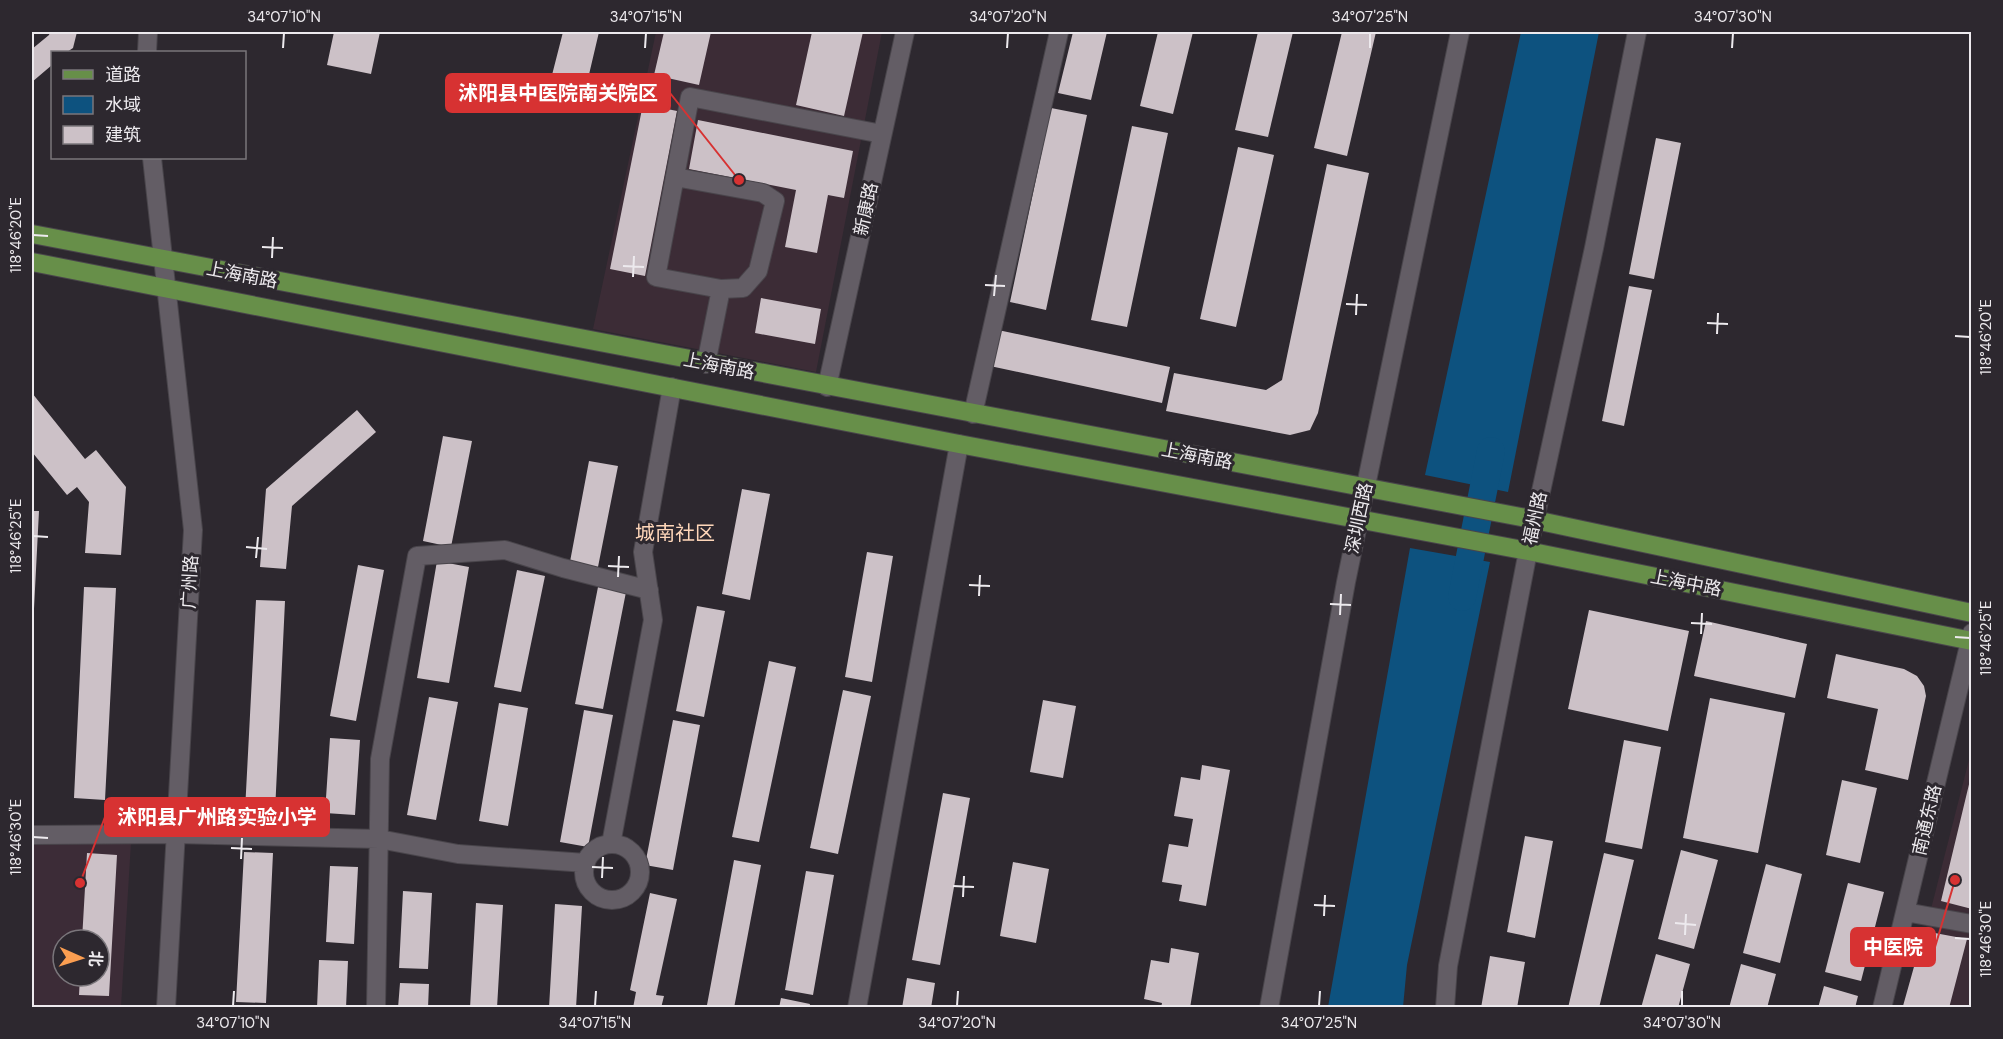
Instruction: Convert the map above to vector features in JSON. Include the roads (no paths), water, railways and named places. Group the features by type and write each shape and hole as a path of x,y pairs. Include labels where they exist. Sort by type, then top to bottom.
{"main road":[{"name":"上海南路","path":"32,234 827,387 1407,495"},
{"name":"上海南路","path":"32,262 959,444 1400,527"},
{"name":"上海中路","path":"1407,495 1971,613"},
{"name":"上海中路","path":"1400,527 1971,638"}],"street":[{"path":"147,51 148,32"},
{"name":"新康路","path":"827,387 905,32"},
{"path":"973,414 1059,32"},
{"name":"深圳西路","path":"1269,1008 1358,519 1460,32"},
{"name":"福州路","path":"1445,1008 1448,966 1521,550 1594,248 1636,32"},
{"path":"675,177 763,193 775,201 758,272 743,288 721,289 656,277 690,97 882,134"},
{"name":"广州路","path":"152,159 193,530 166,1008"},
{"path":"706,364 721,289"},
{"path":"611,844 653,620 643,552 672,387"},
{"path":"857,1008 959,444"},
{"path":"376,1008 380,759 417,556 505,550 563,568 649,590"},
{"name":"南通东路","path":"1882,1008 1971,638"},
{"path":"32,835 176,834 379,839 458,854 586,863"},
{"path":"611,844 629,849 640,865 638,884 633,892 616,900 598,897 590,890 586,882 586,863 595,849 611,844"},
{"path":"1905,912 1971,924"}],"water":[{"path":"1521,32 1599,32 1508,492 1425,475"},
{"path":"1410,548 1490,562 1407,965 1403,1007 1328,1007"}],"waterway":[{"path":"1462,597 1491,451"}],"place":[{"name":"沭阳县中医院南关院区","path":"739,180"},
{"name":"中医院","path":"1955,880"},
{"name":"沭阳县广州路实验小学","path":"80,883"}],"district":[{"name":"城南社区","path":"675,533"}]}
